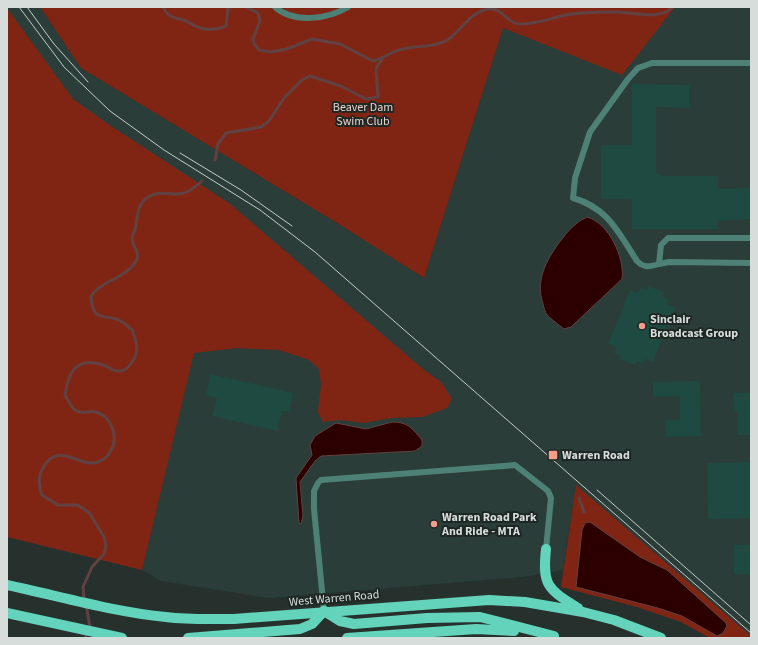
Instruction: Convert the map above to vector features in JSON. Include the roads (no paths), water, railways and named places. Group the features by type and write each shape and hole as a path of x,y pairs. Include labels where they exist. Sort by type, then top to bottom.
{"main road":[{"path":"546,549 544,568 547,582 556,594 583,612"},
{"name":"West Warren Road","path":"7,585 167,617 204,620 489,600 525,602 583,612 614,620 662,638"},
{"path":"188,638 300,629 312,624 324,611 340,621 354,624 427,618 480,617 558,637"},
{"path":"7,613 122,638"},
{"path":"347,638 476,629 524,631 558,637"}],"lane":[{"path":"275,7 288,15 299,17 328,16 348,7"},
{"path":"751,63 645,64 628,79 590,132 575,178 573,198 588,202 609,218 641,265 649,267 668,262 751,263"},
{"path":"659,264 661,245 668,238 751,238"},
{"path":"324,611 314,509 314,490 321,480 516,464 548,491 551,498 546,549"}],"waterway":[{"path":"163,7 170,16 186,21 203,29 226,26 228,9 230,7"},
{"path":"246,7 258,13 260,21 253,39 254,44 259,50 271,52 287,49 312,39 340,44 373,61 399,50 433,45 445,41 455,34 474,15 486,10 492,9 499,11 514,23 524,24 566,15 584,13 615,12 653,15 661,14 673,7"},
{"path":"215,160 218,144 226,133 261,127 269,121 284,98 302,80 310,76 341,86 366,99 378,97 376,69 382,59"},
{"path":"84,600 83,587 92,567 104,554 106,546 104,537 90,514 84,509 77,505 58,505 42,495 39,485 39,478 43,468 49,460 56,456 62,455 91,463 102,460 110,452 113,445 114,433 109,422 101,414 96,412 80,412 75,410 65,395 66,387 74,369 84,363 91,362 100,364 117,371 125,370 135,358 137,345 132,330 127,325 116,319 101,316 95,313 91,297 100,287 126,272 136,261 137,252 132,241 132,237 135,230 139,208 144,200 155,194 184,193 194,188 202,181"},
{"path":"579,498 584,512"},
{"path":"85,638 90,627 86,605"}],"tram line":[{"path":"19,7 64,67 110,111 164,150 260,210 315,252 751,633"},
{"path":"27,7 54,44 88,82"},
{"path":"180,153 241,190 292,226"},
{"path":"597,490 751,625"}],"place":[{"name":"Sinclair Broadcast Group","path":"642,326"},
{"name":"Warren Road","path":"553,455"},
{"name":"Warren Road Park And Ride - MTA","path":"434,524"}],"park label":[{"name":"Beaver Dam Swim Club","path":"363,114"}]}
